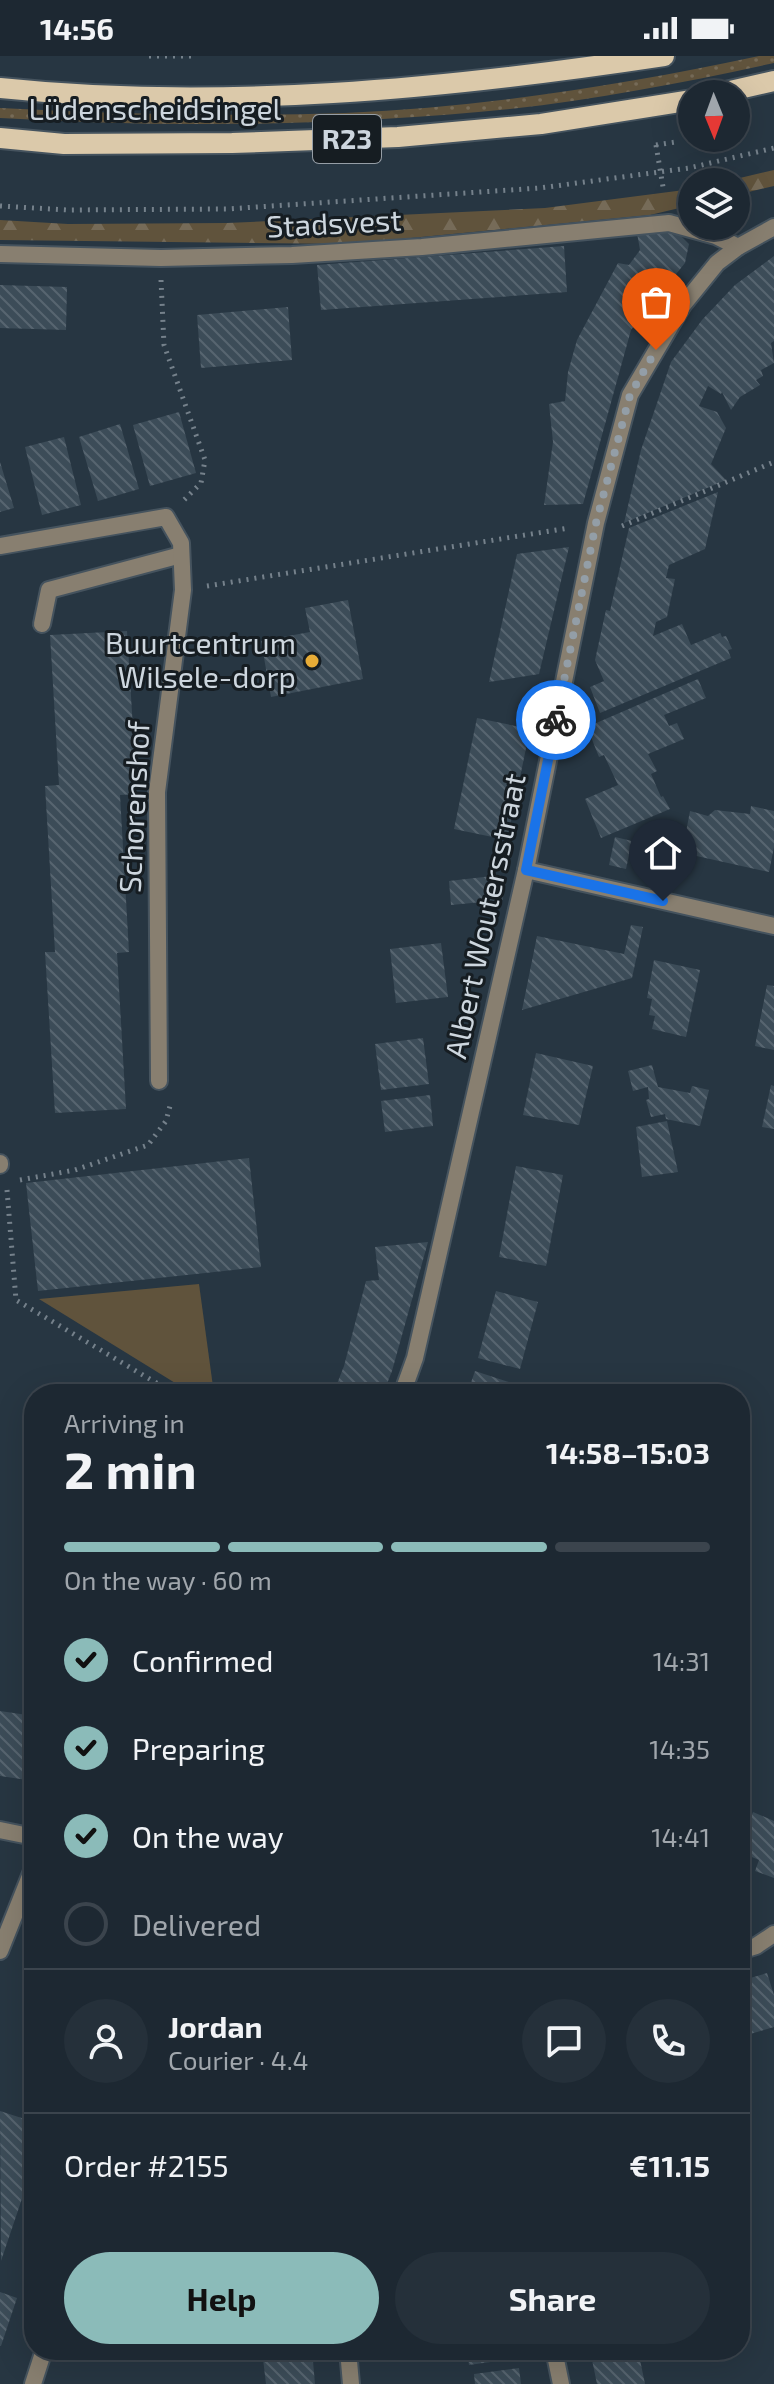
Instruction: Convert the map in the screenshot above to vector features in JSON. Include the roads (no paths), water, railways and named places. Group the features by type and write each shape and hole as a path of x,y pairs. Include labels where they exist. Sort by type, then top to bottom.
{"main road":[{"name":"Lüdenscheidsingel","path":"0,88 63,95 225,97 375,90 533,76 664,56"},
{"path":"750,86 774,81"},
{"name":"Lüdenscheidsingel","path":"0,138 95,144 398,137 541,124 678,102"}],"street":[{"name":"Stadsvest","path":"0,254 161,258 292,255 407,248 669,223 716,236 738,247"},
{"name":"Albert Woutersstraat","path":"406,1384 415,1358 526,870 596,523 630,395 683,305 717,263 774,227"},
{"name":"Schorenshof","path":"0,546 166,517 181,543 183,590 157,792 159,1081"},
{"path":"42,624 49,590 181,555"},
{"path":"526,870 774,926"},
{"path":"0,1830 24,1835"},
{"path":"0,1951 24,1891"},
{"path":"750,1948 774,1934"},
{"path":"33,2384 41,2360"},
{"path":"349,2360 351,2384"},
{"path":"556,2360 561,2384"}],"place":[{"name":"Buurtcentrum Wilsele-dorp","path":"312,661"}]}
